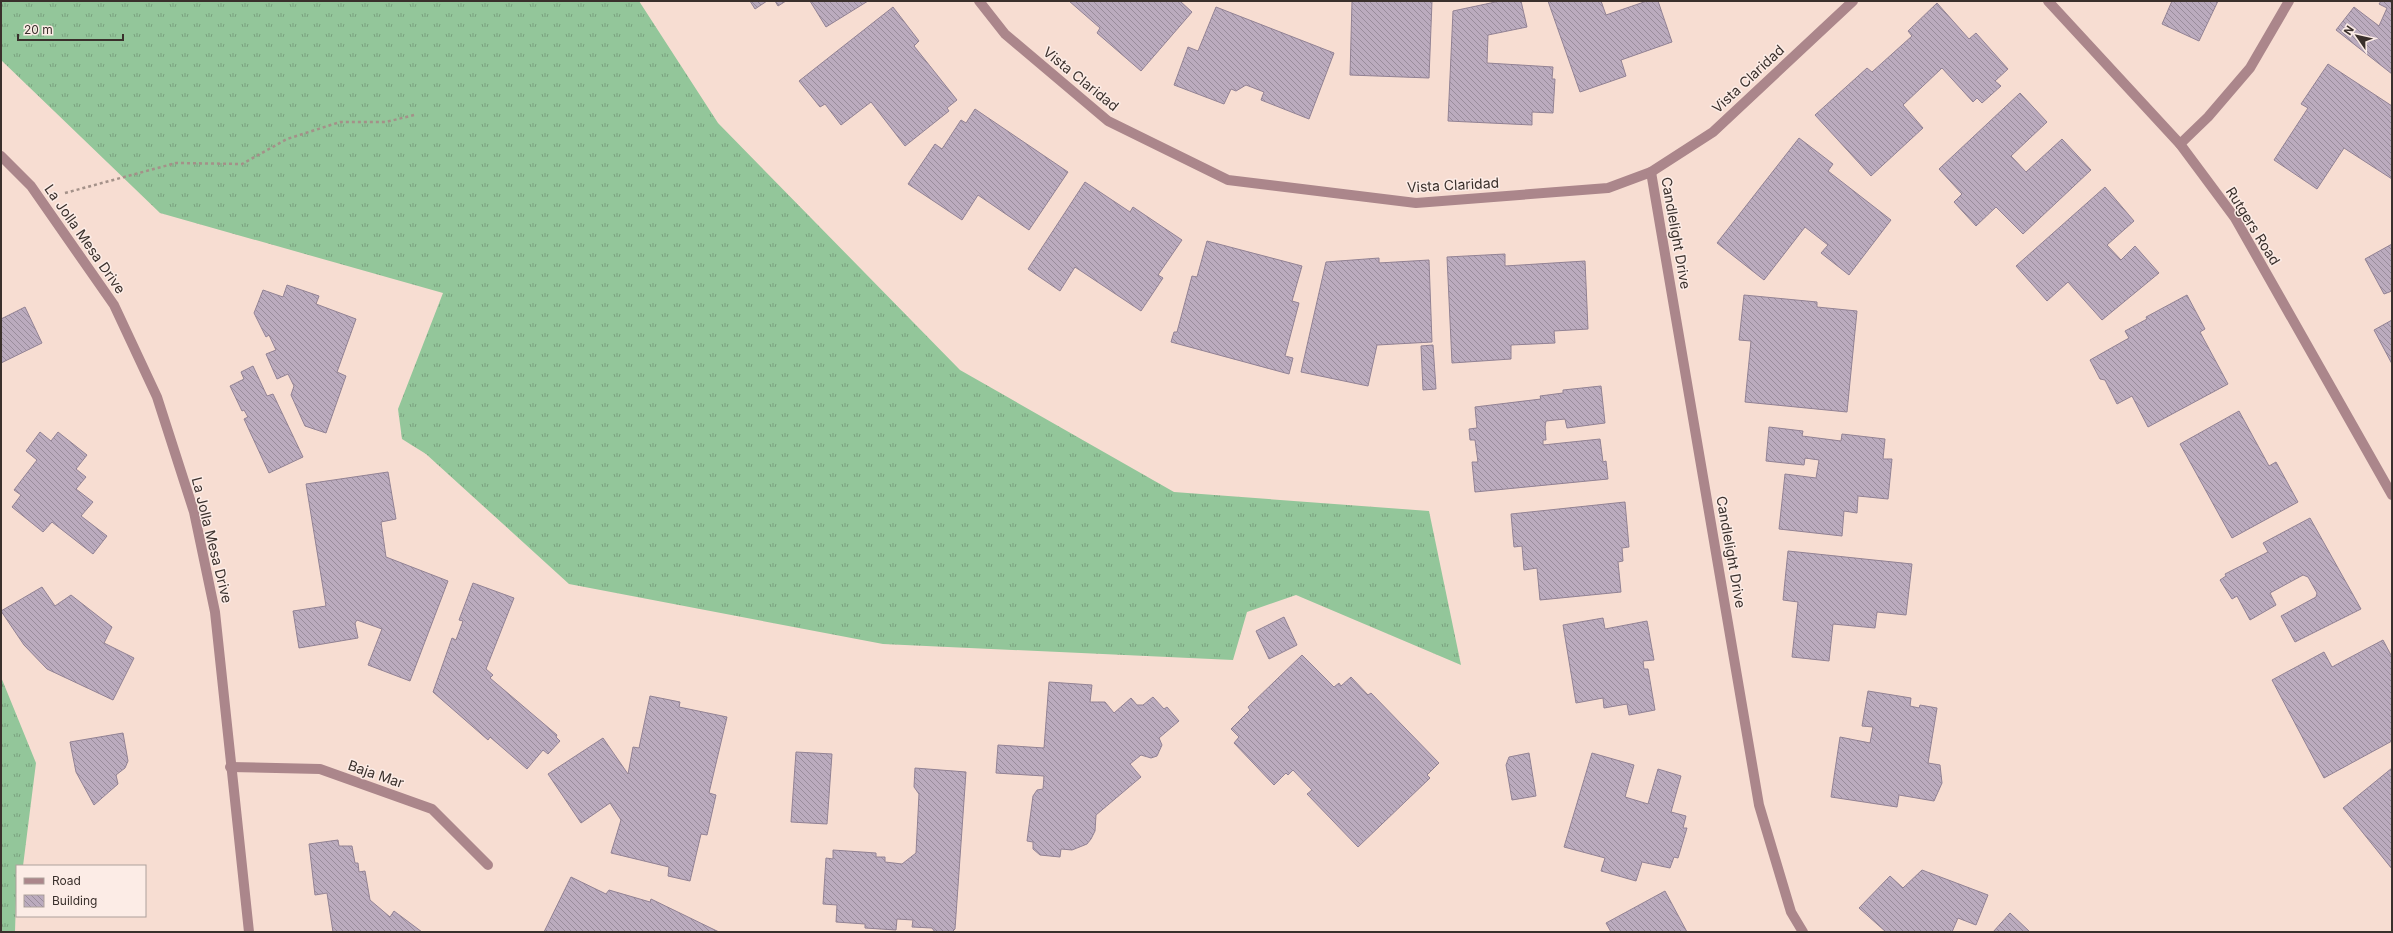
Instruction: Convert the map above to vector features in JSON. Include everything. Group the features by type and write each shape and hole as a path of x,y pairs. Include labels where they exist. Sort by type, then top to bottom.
{"street":[{"name":"Vista Claridad","path":"979,1 1006,34 1108,121 1228,180 1416,203 1608,188 1651,172 1712,132 1853,1"},
{"name":"Rutgers Road","path":"2048,1 2180,144 2235,218 2392,495"},
{"path":"2180,144 2208,117 2250,68 2289,1"},
{"name":"La Jolla Mesa Drive","path":"1,156 31,186 41,199 114,305 159,404 194,512 215,612 230,767 249,932"},
{"name":"Candlelight Drive","path":"1651,172 1759,805 1791,912 1803,932"},
{"name":"Baja Mar","path":"230,767 320,769 432,809 488,864"}],"path":[{"path":"41,199 176,164 242,164 287,139 340,122 386,122 414,115"}],"green space":[{"path":"1,1 639,1 718,123 960,370 1174,492 1429,511 1461,665 1296,595 1247,612 1233,660 883,644 569,584 426,454 402,439 398,409 443,293 160,213 1,60"},
{"path":"1,677 36,763 23,865 16,865 15,932 1,932"}],"building":[{"path":"750,1 767,1 755,9"},
{"path":"775,1 786,1 778,6"},
{"path":"810,1 868,1 826,27"},
{"path":"1069,1 1180,1 1192,12 1141,71 1097,33 1100,28"},
{"path":"1352,1 1432,1 1429,78 1350,75"},
{"path":"1500,1 1521,1 1527,27 1488,35 1487,63 1553,67 1552,79 1555,79 1553,113 1532,112 1532,125 1448,121 1453,11"},
{"path":"1548,1 1601,1 1606,15 1647,1 1658,1 1672,42 1621,60 1626,76 1580,92"},
{"path":"2172,1 2218,1 2199,41 2162,24"},
{"path":"2381,1 2392,1 2392,74 2336,30 2354,7 2379,26 2387,8 2379,4"},
{"path":"1937,3 1969,39 1976,33 2008,69 1995,81 2001,86 1982,103 1977,98 1973,102 1942,68 1903,105 1923,128 1871,176 1815,115 1867,68 1872,72 1912,36 1908,31"},
{"path":"893,7 919,41 914,46 957,100 947,108 949,111 905,146 871,102 841,125 825,104 820,107 799,81"},
{"path":"1216,7 1334,53 1309,119 1261,100 1264,92 1246,85 1236,91 1231,89 1224,104 1174,85 1188,47 1198,51"},
{"path":"2328,64 2392,106 2392,179 2344,148 2317,189 2274,160 2308,108 2301,104"},
{"path":"2020,93 2047,122 2011,156 2026,172 2062,139 2091,170 2023,234 1996,207 1976,226 1954,202 1962,194 1939,169"},
{"path":"975,109 1068,172 1029,230 978,195 962,220 908,184 935,144 942,149 961,120 966,123"},
{"path":"1799,138 1833,164 1828,171 1891,220 1849,275 1821,253 1828,245 1805,227 1764,280 1717,243"},
{"path":"1085,182 1130,212 1133,207 1182,240 1158,275 1163,278 1141,311 1075,267 1060,291 1028,269"},
{"path":"2105,187 2134,221 2107,245 2121,260 2135,246 2159,273 2102,320 2068,282 2047,301 2016,266"},
{"path":"1207,241 1302,266 1292,301 1299,303 1285,356 1293,358 1289,374 1171,342 1174,332 1177,332 1192,276 1197,277"},
{"path":"2392,244 2392,291 2384,294 2365,259"},
{"path":"1505,254 1505,266 1585,261 1588,329 1554,331 1555,343 1511,345 1511,359 1452,363 1447,257"},
{"path":"1379,258 1379,263 1429,260 1432,342 1377,345 1368,386 1301,372 1326,262"},
{"path":"287,285 319,296 316,304 356,319 337,372 346,376 326,433 305,426 291,395 294,386 288,374 277,379 266,354 276,350 269,335 266,337 254,313 263,290 283,297"},
{"path":"1744,295 1817,302 1817,307 1857,311 1847,412 1745,402 1751,341 1739,340"},
{"path":"2187,295 2205,329 2200,332 2228,384 2148,427 2132,396 2117,404 2105,380 2100,379 2090,360 2129,338 2125,331 2147,319 2146,317"},
{"path":"25,307 42,343 1,363 1,319"},
{"path":"2392,320 2392,364 2374,330"},
{"path":"1433,345 1436,389 1423,390 1421,346"},
{"path":"253,366 267,396 273,394 303,457 269,473 244,419 248,417 244,410 242,411 230,386 244,379 241,372"},
{"path":"1601,386 1605,423 1567,428 1565,419 1546,421 1546,440 1543,440 1543,445 1600,439 1603,462 1606,461 1608,479 1475,492 1472,462 1478,462 1475,440 1470,440 1469,429 1477,428 1475,407 1541,399 1540,396 1563,393 1563,390"},
{"path":"2239,411 2269,466 2276,462 2298,502 2232,538 2180,444"},
{"path":"1769,427 1803,431 1802,436 1841,441 1842,434 1885,439 1883,459 1892,459 1888,499 1858,496 1857,513 1844,511 1842,536 1779,529 1785,474 1816,478 1819,460 1805,458 1804,465 1766,461"},
{"path":"40,432 51,441 58,432 87,455 76,469 86,477 76,489 93,502 81,516 107,536 93,554 52,522 43,532 12,507 21,495 14,490 37,460 26,451"},
{"path":"388,472 396,519 381,522 386,557 448,581 410,681 368,665 382,629 357,620 355,623 358,638 299,648 293,611 326,606 306,484"},
{"path":"1625,502 1629,547 1622,548 1623,561 1618,562 1621,592 1540,600 1537,568 1524,570 1522,546 1514,547 1511,514"},
{"path":"2310,518 2361,609 2295,642 2281,616 2316,597 2317,593 2308,577 2303,575 2270,593 2276,605 2250,620 2237,596 2232,599 2220,580 2226,576 2225,574 2268,552 2263,543"},
{"path":"1788,551 1912,564 1906,615 1877,612 1875,628 1833,624 1829,661 1792,657 1798,602 1783,600"},
{"path":"473,583 514,598 486,669 493,675 490,678 557,735 556,737 560,741 548,754 543,750 527,769 490,737 488,740 433,692 452,638 456,640 463,621 459,620"},
{"path":"42,587 55,606 71,595 112,627 104,643 134,658 113,700 47,669 24,645 1,611"},
{"path":"1284,617 1297,645 1269,659 1256,631"},
{"path":"1603,618 1605,629 1647,621 1654,660 1643,661 1644,669 1648,669 1655,710 1629,715 1627,704 1604,708 1603,698 1576,703 1563,625"},
{"path":"2383,640 2392,657 2392,741 2324,778 2272,680 2324,652 2332,667"},
{"path":"1302,655 1334,687 1339,683 1341,686 1351,677 1368,695 1371,693 1439,763 1427,775 1430,778 1358,847 1307,794 1312,790 1293,770 1288,775 1286,773 1274,785 1234,743 1239,737 1231,729 1250,710 1248,707"},
{"path":"1049,682 1092,685 1090,702 1105,702 1114,713 1131,698 1137,705 1143,705 1153,697 1164,709 1167,707 1179,721 1159,738 1162,745 1157,756 1151,758 1141,755 1130,764 1141,777 1096,815 1095,831 1087,844 1072,850 1061,849 1060,857 1040,855 1033,849 1033,842 1027,841 1033,796 1037,790 1043,789 1044,776 996,773 998,745 1044,748"},
{"path":"1868,691 1911,698 1910,706 1919,708 1920,705 1937,708 1928,763 1940,765 1942,783 1934,801 1899,795 1897,807 1831,797 1840,737 1870,743 1873,727 1862,726"},
{"path":"650,696 680,702 679,707 727,717 709,793 716,795 707,835 701,834 690,881 668,876 669,867 611,853 621,820 610,803 581,823 548,774 603,738 628,774 633,747 639,748"},
{"path":"123,733 128,761 125,768 116,775 118,784 94,805 76,772 70,742"},
{"path":"796,752 832,754 827,824 791,822"},
{"path":"1529,753 1536,796 1512,800 1506,765 1509,757"},
{"path":"1592,753 1634,765 1625,797 1648,804 1658,769 1681,776 1671,812 1686,816 1683,828 1687,828 1678,858 1674,857 1670,868 1642,862 1636,881 1601,871 1605,858 1564,847"},
{"path":"915,768 966,772 955,929 952,932 935,932 932,928 912,927 913,920 897,919 896,930 865,928 865,924 836,922 837,905 823,904 826,858 833,859 833,850 876,853 876,857 885,857 885,862 902,864 916,853 919,794 914,787"},
{"path":"2392,768 2392,869 2343,808"},
{"path":"338,840 339,846 352,846 355,863 358,863 359,872 365,871 370,900 390,917 394,911 422,932 333,932 327,893 315,895 309,844"},
{"path":"1922,870 1988,895 1976,925 1958,918 1952,932 1886,932 1859,908 1890,876 1903,888"},
{"path":"571,877 606,894 609,890 650,902 651,899 719,932 544,932"},
{"path":"1665,891 1687,932 1611,932 1606,923"},
{"path":"2010,913 2030,932 1993,932"}]}
